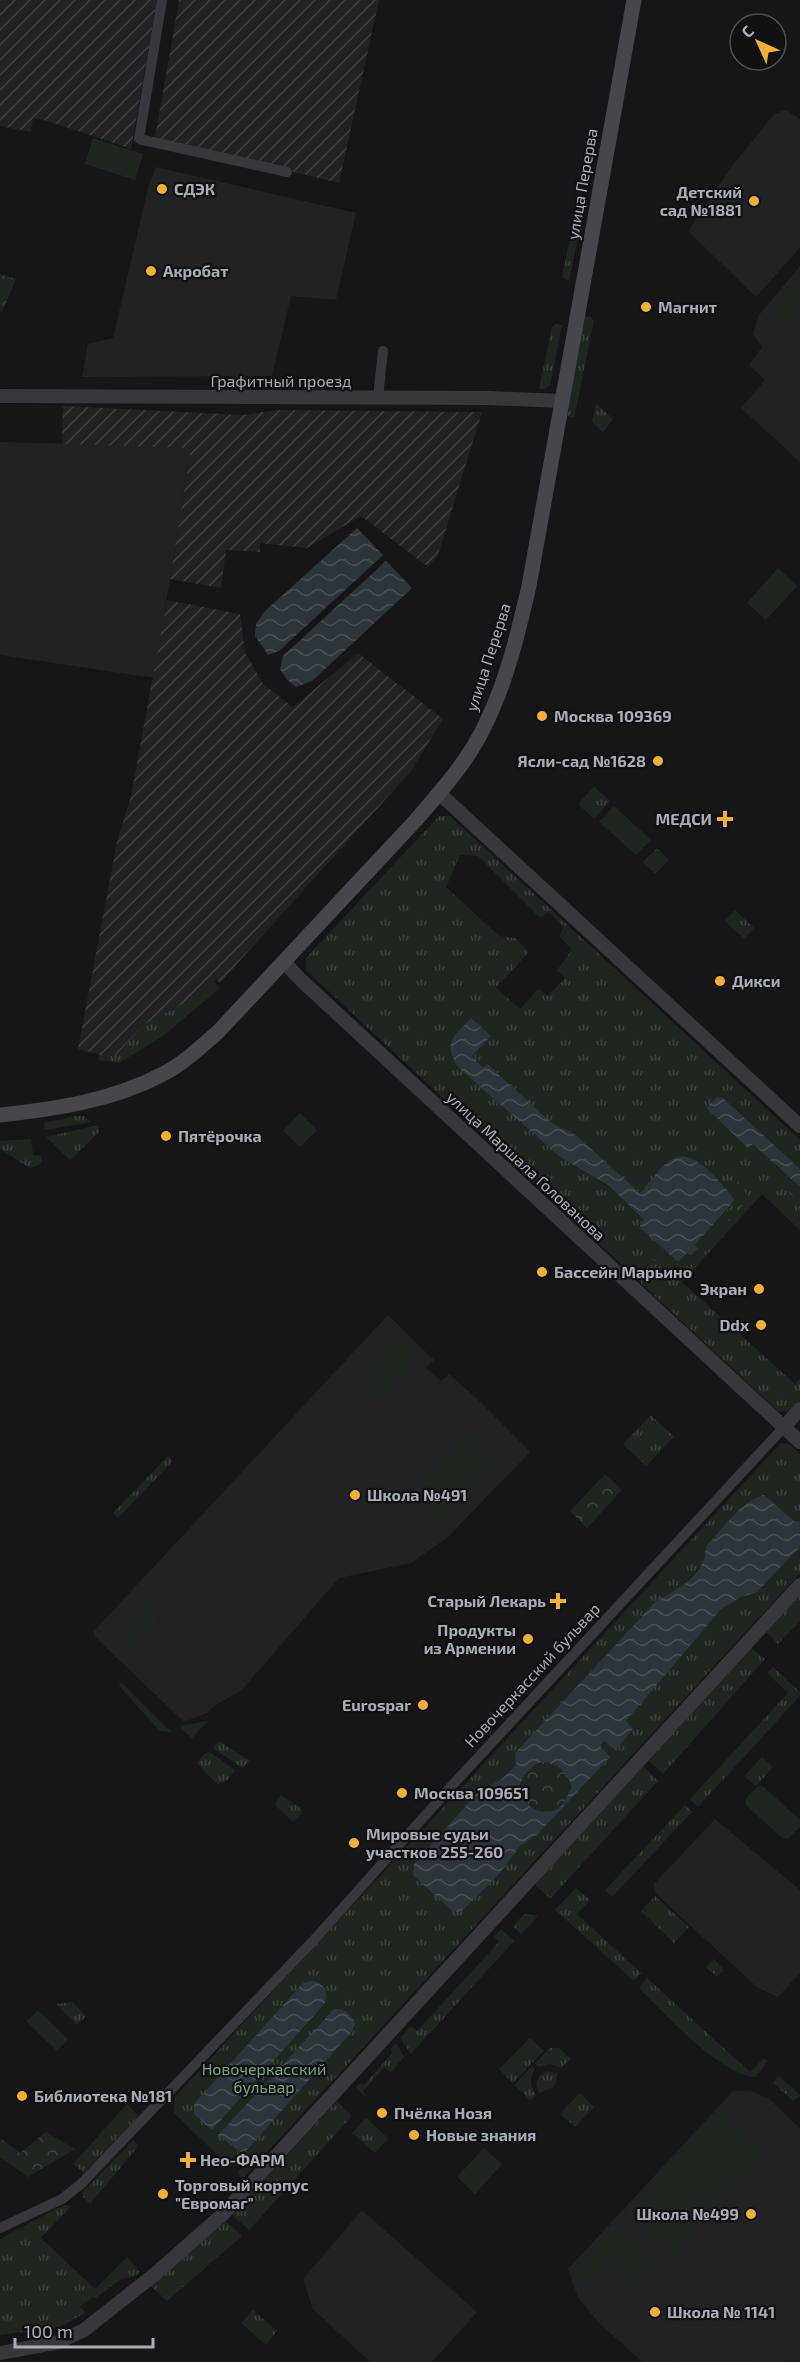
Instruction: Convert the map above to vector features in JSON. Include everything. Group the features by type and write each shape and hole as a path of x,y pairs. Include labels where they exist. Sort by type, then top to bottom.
{"main road":[{"name":"улица Перерва","path":"0,1115 84,1102 115,1093 161,1075 187,1058 217,1033 439,793 486,723 503,683 518,636 529,586 634,0"}],"street":[{"path":"162,0 139,140 287,172"},
{"path":"378,397 383,351"},
{"name":"Графитный проезд","path":"0,396 378,397 562,401"},
{"path":"439,793 800,1126"},
{"name":"улица Маршала Голованова","path":"284,962 800,1442"},
{"name":"Новочеркасский бульвар","path":"0,2228 62,2199 81,2184 306,1948 447,1791 800,1409"},
{"path":"0,2353 59,2342 84,2330 154,2275 223,2214 800,1586"}],"shaded area":[{"path":"0,0 157,0 131,149 33,118 31,132 0,126"},
{"path":"179,0 379,0 339,183 155,138"},
{"name":"Детский сад №1881","path":"786,110 800,119 800,248 756,297 688,231 729,170 774,114"},
{"path":"156,167 356,213 336,300 291,296 272,376 82,377 88,344 113,338 149,184"},
{"path":"800,266 800,462 741,408 765,380 749,365 762,347 753,334 758,316"},
{"path":"63,406 244,415 275,410 482,412 438,555 428,567 361,516 307,548 260,543 260,552 226,550 221,588 170,579 191,448 62,444"},
{"path":"0,442 191,447 154,678 0,655"},
{"path":"167,600 240,614 245,652 263,684 293,707 358,653 443,719 411,771 220,983 216,979 200,995 145,1024 117,1054 99,1060 100,1055 78,1049 117,842 131,796"},
{"name":"Школа №491","path":"388,1315 434,1360 426,1368 441,1381 449,1374 530,1452 448,1537 411,1563 339,1578 241,1691 217,1704 207,1713 184,1722 95,1637 93,1632"},
{"path":"715,1819 800,1890 800,1973 778,1997 758,1988 656,1894 654,1884"},
{"path":"749,2090 769,2099 800,2128 800,2361 642,2362 598,2322 578,2298 568,2269 733,2091"},
{"path":"362,2210 477,2312 432,2362 370,2362 313,2309 303,2279"}],"green space":[{"path":"93,138 143,154 135,180 85,164"},
{"path":"573,222 581,223 569,281 562,278"},
{"path":"0,274 16,279 2,312 0,311"},
{"path":"800,279 800,311 788,323 772,309"},
{"path":"584,316 591,317 594,321 574,418 567,416"},
{"path":"555,324 562,325 550,385 545,389 539,389 552,327"},
{"path":"596,403 613,419 603,432 592,422"},
{"path":"778,568 797,586 766,620 747,603"},
{"path":"594,786 610,801 594,819 578,804"},
{"path":"614,806 651,840 636,855 599,822"},
{"path":"439,816 450,816 800,1140 800,1169 722,1098 749,1147 753,1144 800,1187 800,1230 762,1194 682,1282 795,1384 800,1379 800,1400 791,1410 779,1412 306,970 306,958","holes":["460,855 478,856 540,918 548,912 564,927 559,936 572,950 557,970 565,978 548,996 538,989 520,1009 496,988 529,952 515,938 499,936 446,887","491,1036 472,1056 484,1067 487,1065 552,1123 576,1135 640,1193 672,1158 699,1162 722,1184 735,1201 695,1245 698,1248 687,1253 678,1261 639,1226 644,1220 609,1187 560,1157 452,1037"]},
{"path":"657,848 669,860 655,874 643,862"},
{"path":"735,910 754,928 744,939 725,921"},
{"path":"213,981 220,988 163,1036 119,1063 99,1060 117,1054 145,1024 200,995"},
{"path":"300,1113 317,1130 300,1147 283,1131"},
{"path":"84,1116 91,1122 45,1130 44,1123"},
{"path":"98,1125 99,1132 70,1160 46,1137"},
{"path":"31,1139 33,1155 40,1155 42,1161 39,1165 30,1168 0,1149 0,1141"},
{"path":"768,1162 800,1191 800,1215 796,1200 765,1166"},
{"path":"736,1179 749,1198 726,1225 737,1203 731,1188"},
{"path":"637,1229 678,1264 683,1261 684,1273 648,1258 633,1234"},
{"path":"396,1334 419,1355 380,1398 357,1377"},
{"path":"651,1415 674,1437 646,1466 623,1444"},
{"path":"468,1434 498,1463 441,1522 411,1493"},
{"name":"Новочеркасский бульвар","path":"781,1443 789,1444 800,1454 800,1521 794,1521 706,1560 680,1589 656,1601 515,1753 516,1765 501,1780 479,1791 412,1869 490,1882 500,1873 521,1845 537,1835 610,1757 600,1746 605,1741 616,1750 633,1729 625,1722 721,1608 741,1597 756,1593 800,1547 800,1573 244,2177 240,2176 238,2172 244,2166 228,2165 174,2113 175,2097"},
{"path":"168,1456 173,1461 118,1518 113,1513"},
{"path":"605,1474 622,1490 587,1528 570,1511"},
{"path":"800,1595 800,1621 778,1644 766,1632"},
{"path":"146,1600 162,1615 133,1648 116,1633"},
{"path":"751,1648 765,1659 663,1774 648,1760"},
{"path":"773,1667 800,1692 800,1696 698,1807 690,1799 788,1693 767,1673"},
{"path":"121,1682 171,1732 160,1731 119,1686"},
{"path":"208,1721 192,1738 180,1728 184,1725"},
{"path":"219,1741 250,1761 242,1768 213,1748"},
{"path":"210,1752 235,1770 223,1783 217,1784 197,1763 204,1754"},
{"path":"762,1757 773,1767 756,1786 744,1776"},
{"path":"545,1762 554,1764 565,1773 570,1787 568,1796 559,1807 545,1812 536,1810 525,1801 520,1787 522,1778 531,1767"},
{"path":"643,1766 658,1781 550,1899 535,1884"},
{"path":"758,1786 764,1787 800,1820 800,1827 788,1839 782,1838 746,1805 746,1798"},
{"path":"281,1795 302,1809 302,1813 293,1822 275,1805"},
{"path":"685,1805 692,1812 612,1897 605,1890"},
{"path":"576,1888 590,1900 577,1914 641,1973 634,1981 555,1910"},
{"path":"655,1896 689,1927 674,1943 641,1911"},
{"path":"524,1914 538,1916 521,1934 513,1926"},
{"path":"501,1929 514,1941 411,2054 400,2038 411,2026 417,2031 499,1942 494,1936"},
{"path":"714,1959 724,1970 717,1977 706,1967"},
{"path":"647,1978 750,2072 764,2058 768,2061 756,2077 742,2074 726,2066 693,2041 639,1988"},
{"path":"72,2002 86,2016 77,2025 56,2004"},
{"path":"38,2010 68,2039 57,2051 26,2021"},
{"path":"530,2038 544,2051 513,2083 499,2069"},
{"path":"396,2043 404,2057 391,2072 384,2068 363,2091 366,2096 364,2096 356,2087 360,2083 364,2085 392,2053 391,2049"},
{"path":"550,2048 559,2048 571,2059 561,2068 551,2064 538,2067 535,2063"},
{"path":"532,2066 535,2069 531,2085 536,2095 530,2100 514,2085"},
{"path":"546,2071 558,2073 554,2087 539,2093 536,2083 540,2075"},
{"path":"779,2076 800,2096 793,2101 773,2083"},
{"path":"580,2093 594,2107 575,2127 560,2114"},
{"path":"337,2101 352,2116 249,2230 232,2215"},
{"path":"127,2104 136,2113 137,2118 84,2172 73,2164"},
{"path":"718,2110 766,2154 673,2255 626,2211"},
{"path":"366,2118 388,2138 375,2153 352,2133"},
{"path":"46,2132 75,2149 28,2177 0,2157 0,2138 20,2153"},
{"path":"133,2140 137,2144 136,2149 90,2204 82,2193"},
{"path":"484,2148 502,2164 475,2194 457,2177"},
{"path":"63,2205 71,2206 41,2238 95,2289 127,2257 140,2272 135,2276 121,2279 96,2298 93,2297 80,2306 85,2313 58,2328 0,2335 0,2239"},
{"path":"226,2221 242,2236 167,2301 151,2286"},
{"path":"614,2224 657,2263 636,2286 594,2248"},
{"path":"593,2252 607,2265 586,2288 572,2275"},
{"path":"253,2310 277,2331 266,2345 241,2323"}],"water":[{"path":"357,528 383,555 279,651 268,655 255,636 256,624 265,611"},
{"path":"386,561 412,588 312,681 296,687 287,680 280,669 283,656"},
{"path":"471,1018 491,1036 472,1056 483,1067 487,1064 552,1123 576,1135 640,1193 664,1165 681,1156 698,1162 716,1177 735,1200 695,1245 698,1248 691,1255 687,1253 678,1262 639,1227 644,1220 609,1186 560,1157 458,1067 451,1051 452,1040"},
{"path":"717,1097 722,1097 800,1169 800,1187 753,1144 748,1148 706,1108"},
{"path":"764,1495 794,1521 800,1521 800,1547 756,1593 741,1597 721,1609 626,1721 633,1729 616,1750 604,1741 600,1746 610,1757 537,1835 521,1845 500,1873 465,1908 459,1912 452,1911 413,1875 414,1864 479,1791 501,1780 516,1765 515,1753 656,1601 690,1580 701,1565 706,1546 740,1509","holes":["541,1762 551,1764 566,1774 571,1788 562,1805 545,1812 536,1810 523,1798 520,1789 522,1780 533,1766"]},
{"path":"313,1981 325,1989 325,2003 212,2130 194,2114 194,2104 303,1983"},
{"path":"334,2009 349,2014 355,2023 353,2030 247,2150 240,2152 218,2135"}],"place":[{"name":"СДЭК","path":"162,189"},
{"name":"Детский сад №1881","path":"754,201"},
{"name":"Акробат","path":"151,271"},
{"name":"Магнит","path":"646,307"},
{"name":"Москва 109369","path":"542,716"},
{"name":"Ясли-сад №1628","path":"658,761"},
{"name":"МЕДСИ","path":"725,819"},
{"name":"Дикси","path":"720,981"},
{"name":"Пятёрочка","path":"166,1136"},
{"name":"Бассейн Марьино","path":"542,1272"},
{"name":"Экран","path":"759,1289"},
{"name":"Ddx","path":"761,1325"},
{"name":"Школа №491","path":"355,1495"},
{"name":"Старый Лекарь","path":"558,1601"},
{"name":"Продукты из Армении","path":"528,1639"},
{"name":"Eurospar","path":"423,1705"},
{"name":"Москва 109651","path":"402,1793"},
{"name":"Мировые судьи участков 255-260","path":"354,1843"},
{"name":"Библиотека №181","path":"22,2096"},
{"name":"Пчёлка Нозя","path":"382,2113"},
{"name":"Новые знания","path":"414,2135"},
{"name":"Нео-ФАРМ","path":"188,2160"},
{"name":"Торговый корпус \"Евромаг\"","path":"163,2194"},
{"name":"Школа №499","path":"751,2214"},
{"name":"Школа № 1141","path":"655,2312"}]}
